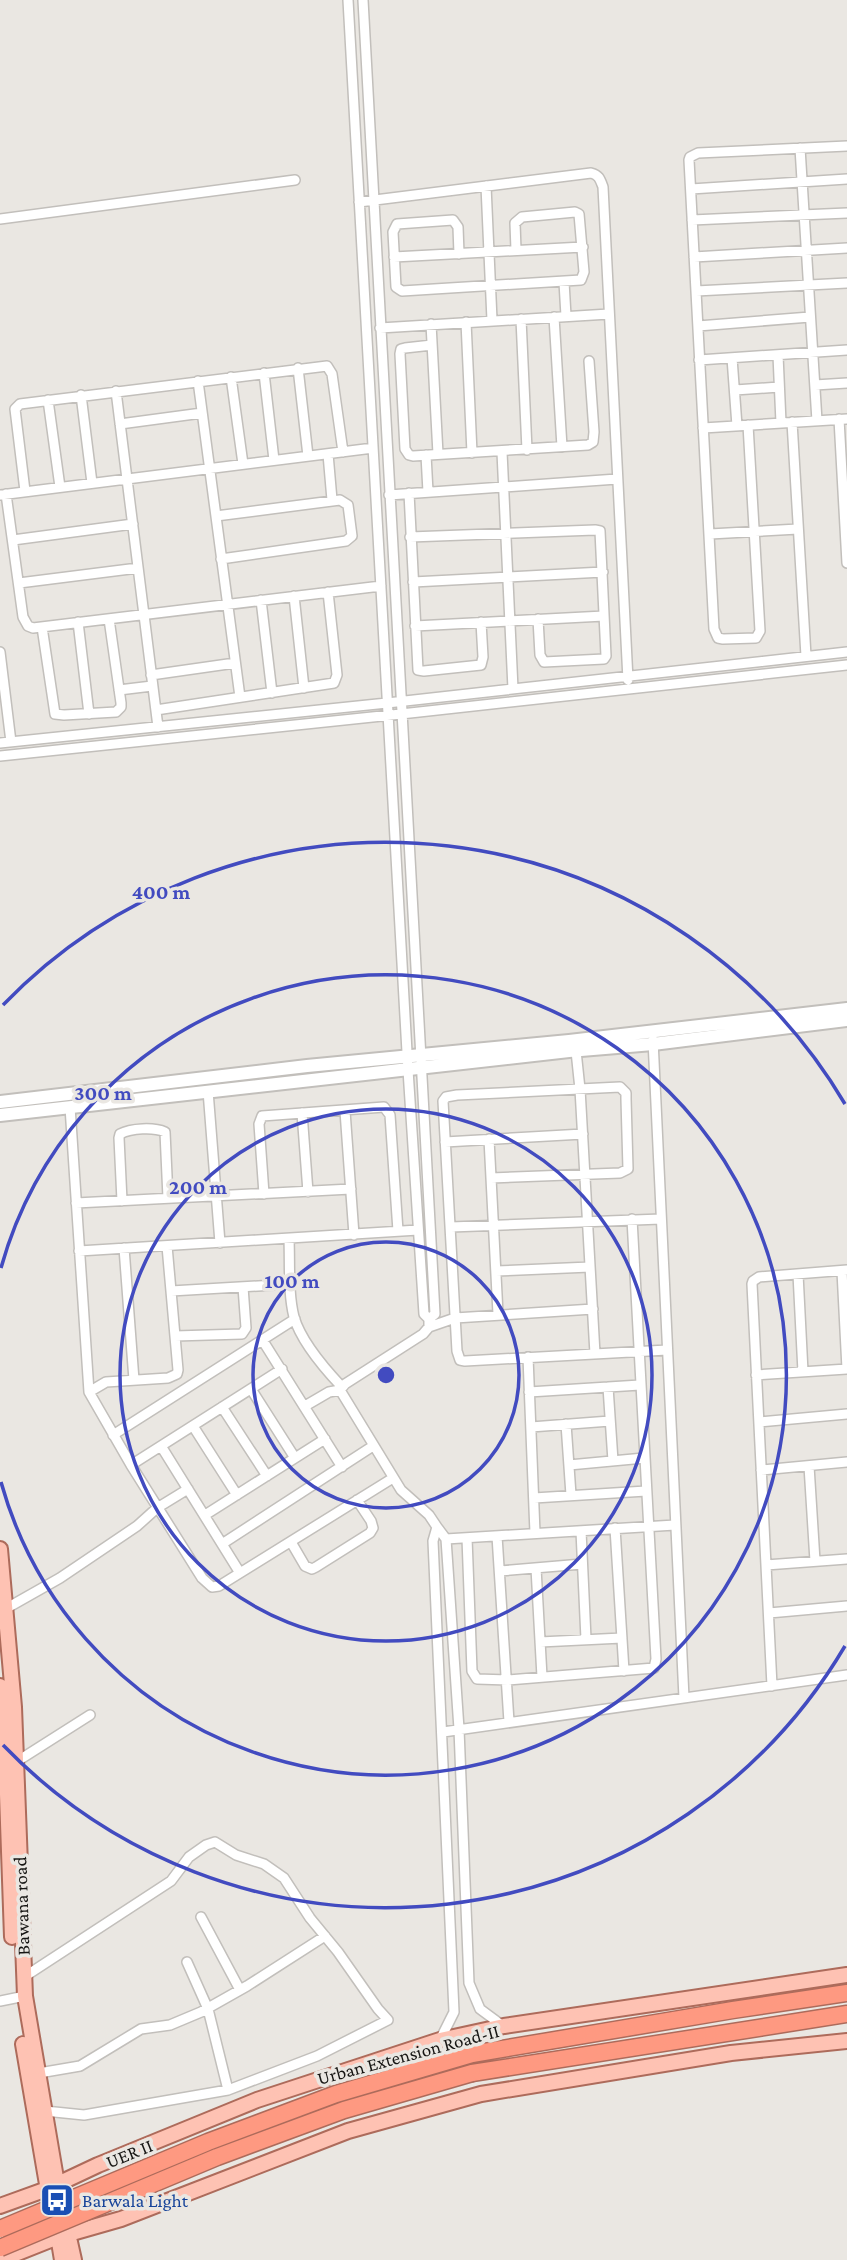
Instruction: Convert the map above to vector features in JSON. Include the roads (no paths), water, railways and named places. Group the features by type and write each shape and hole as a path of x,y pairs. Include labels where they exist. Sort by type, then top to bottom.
{"highway":[{"name":"Urban Extension Road-II","path":"0,2229 208,2142 336,2094 472,2054 847,1993"},
{"name":"Urban Extension Road-II","path":"0,2248 230,2152 344,2110 472,2073 847,2014"}],"main road":[{"name":"Bawana road","path":"0,1549 6,1608 5,1913 52,2186 64,2236 74,2260"},
{"name":"Bawana road","path":"0,1686 16,1762 24,1977 20,1997 45,2111 52,2186"},
{"name":"UER II","path":"0,2206 257,2100 440,2040 504,2026 847,1975"},
{"path":"0,2260 64,2236 121,2219 348,2131 481,2094 731,2053 847,2041"},
{"name":"Bawana road","path":"62,2260 64,2236"}],"street":[{"path":"305,1406 340,1388 424,1334 435,1314 421,1069 414,1055 387,715 348,0"},
{"path":"363,0 401,714 414,1055 408,1070 424,1314 429,1323"},
{"path":"748,425 760,631 759,635 751,639 723,639 715,634 689,160 694,154 847,146"},
{"path":"800,148 817,421"},
{"path":"359,202 596,174 603,187 628,689"},
{"path":"691,189 847,179"},
{"path":"0,219 296,180"},
{"path":"486,186 492,320"},
{"path":"459,254 456,223 449,219 397,224 393,232 396,287 402,291 577,281 584,277 581,218 575,212 517,220 516,250"},
{"path":"692,220 847,213"},
{"path":"394,257 583,247"},
{"path":"694,257 847,248"},
{"path":"564,282 566,316"},
{"path":"696,291 847,283"},
{"path":"380,328 609,314"},
{"path":"554,317 562,447"},
{"path":"698,326 810,317"},
{"path":"521,318 527,450"},
{"path":"466,321 472,453"},
{"path":"431,324 438,454"},
{"path":"432,345 401,349 405,449 409,455 502,452 588,445 594,438 589,361"},
{"path":"699,360 847,350"},
{"path":"778,355 781,423"},
{"path":"732,358 737,426"},
{"path":"25,491 15,410 20,404 298,368 323,365 330,369 342,452"},
{"path":"298,368 308,456"},
{"path":"264,373 274,460"},
{"path":"231,377 243,464"},
{"path":"198,381 240,697"},
{"path":"814,385 847,383"},
{"path":"734,390 779,387"},
{"path":"116,391 158,727"},
{"path":"81,395 92,484"},
{"path":"48,400 60,487"},
{"path":"120,424 202,413"},
{"path":"703,428 843,419 847,563"},
{"path":"792,422 806,656"},
{"path":"373,448 3,494 25,622 33,628 381,586"},
{"path":"502,452 513,689"},
{"path":"328,454 332,500"},
{"path":"426,455 428,492"},
{"path":"389,495 617,480"},
{"path":"409,493 418,670 481,665 481,622"},
{"path":"216,516 340,500 348,505 352,536 349,540 338,543 221,559"},
{"path":"13,540 132,524"},
{"path":"710,534 799,528"},
{"path":"410,537 600,531 607,656 604,659 548,663 541,659 538,619"},
{"path":"19,583 138,568"},
{"path":"413,582 603,572"},
{"path":"156,710 329,685 336,680 328,592"},
{"path":"294,596 304,688"},
{"path":"261,600 272,693"},
{"path":"415,626 604,616"},
{"path":"42,627 53,710 59,715 119,710 121,703 109,619"},
{"path":"78,622 89,713"},
{"path":"0,652 11,742"},
{"path":"0,743 847,652"},
{"path":"151,675 235,663"},
{"path":"0,756 847,665"},
{"path":"119,690 152,686"},
{"path":"0,1115 576,1051 847,1009"},
{"path":"0,1102 414,1055 653,1038 847,1020"},
{"path":"653,1038 684,1698"},
{"path":"576,1051 595,1354"},
{"path":"491,1178 620,1172 628,1169 626,1093 620,1087 446,1097 442,1105 457,1351 460,1360 667,1350"},
{"path":"208,1091 220,1243"},
{"path":"71,1107 89,1392 157,1508 205,1582 215,1588 393,1478"},
{"path":"264,1194 259,1119 267,1115 384,1107 390,1115 398,1231"},
{"path":"345,1111 354,1235"},
{"path":"302,1114 308,1192"},
{"path":"122,1200 119,1138 120,1134 128,1130 158,1129 165,1132 168,1198"},
{"path":"445,1142 583,1134"},
{"path":"489,1139 498,1314"},
{"path":"76,1203 351,1189"},
{"path":"467,1538 474,1676 481,1680 508,1680 649,1670 655,1665 632,1219"},
{"path":"451,1227 661,1219"},
{"path":"79,1251 418,1230"},
{"path":"289,1240 295,1319 322,1365 340,1388 393,1478 407,1497 429,1515 446,1539 458,1730 469,1983 480,2008 504,2026"},
{"path":"89,1392 106,1382 168,1378 177,1374 167,1246"},
{"path":"124,1248 134,1380"},
{"path":"496,1271 590,1266"},
{"path":"757,1376 847,1369 844,1270 759,1277 753,1280 757,1376 761,1470 772,1686"},
{"path":"798,1274 803,1372"},
{"path":"171,1291 291,1284"},
{"path":"175,1336 244,1332 243,1287"},
{"path":"429,1323 498,1314 593,1308"},
{"path":"113,1435 295,1319"},
{"path":"263,1341 342,1466"},
{"path":"528,1357 535,1533"},
{"path":"131,1465 282,1370"},
{"path":"530,1392 640,1385"},
{"path":"608,1387 613,1461"},
{"path":"251,1389 295,1458"},
{"path":"222,1407 267,1476"},
{"path":"759,1422 847,1414"},
{"path":"531,1427 610,1421"},
{"path":"566,1424 571,1495"},
{"path":"192,1426 237,1495"},
{"path":"205,1515 325,1439"},
{"path":"161,1446 240,1573"},
{"path":"222,1544 373,1446"},
{"path":"569,1465 644,1458"},
{"path":"761,1470 847,1462"},
{"path":"809,1466 815,1562"},
{"path":"6,1608 68,1572 188,1489"},
{"path":"534,1498 646,1491"},
{"path":"291,1542 305,1566 312,1569 370,1533 373,1528 371,1521 357,1500"},
{"path":"446,1539 676,1525"},
{"path":"437,1527 433,1541 454,2012 440,2040"},
{"path":"615,1528 624,1671"},
{"path":"580,1531 586,1639"},
{"path":"497,1536 509,1722"},
{"path":"766,1566 847,1559"},
{"path":"500,1572 582,1564"},
{"path":"536,1568 542,1677"},
{"path":"769,1613 847,1606"},
{"path":"540,1642 622,1638"},
{"path":"443,1732 847,1675"},
{"path":"16,1762 90,1715"},
{"path":"24,1977 170,1881 185,1860 211,1842 220,1844 240,1857 264,1864 289,1884 310,1918 388,2020 317,2056 228,2090 84,2115 45,2111"},
{"path":"201,1917 240,1990"},
{"path":"38,2073 80,2066 141,2029 170,2025 208,2009 325,1936"},
{"path":"187,1962 208,2009 228,2090"},
{"path":"0,2001 20,1997"}],"place":[{"name":"Barwala Light","path":"57,2200"}]}
